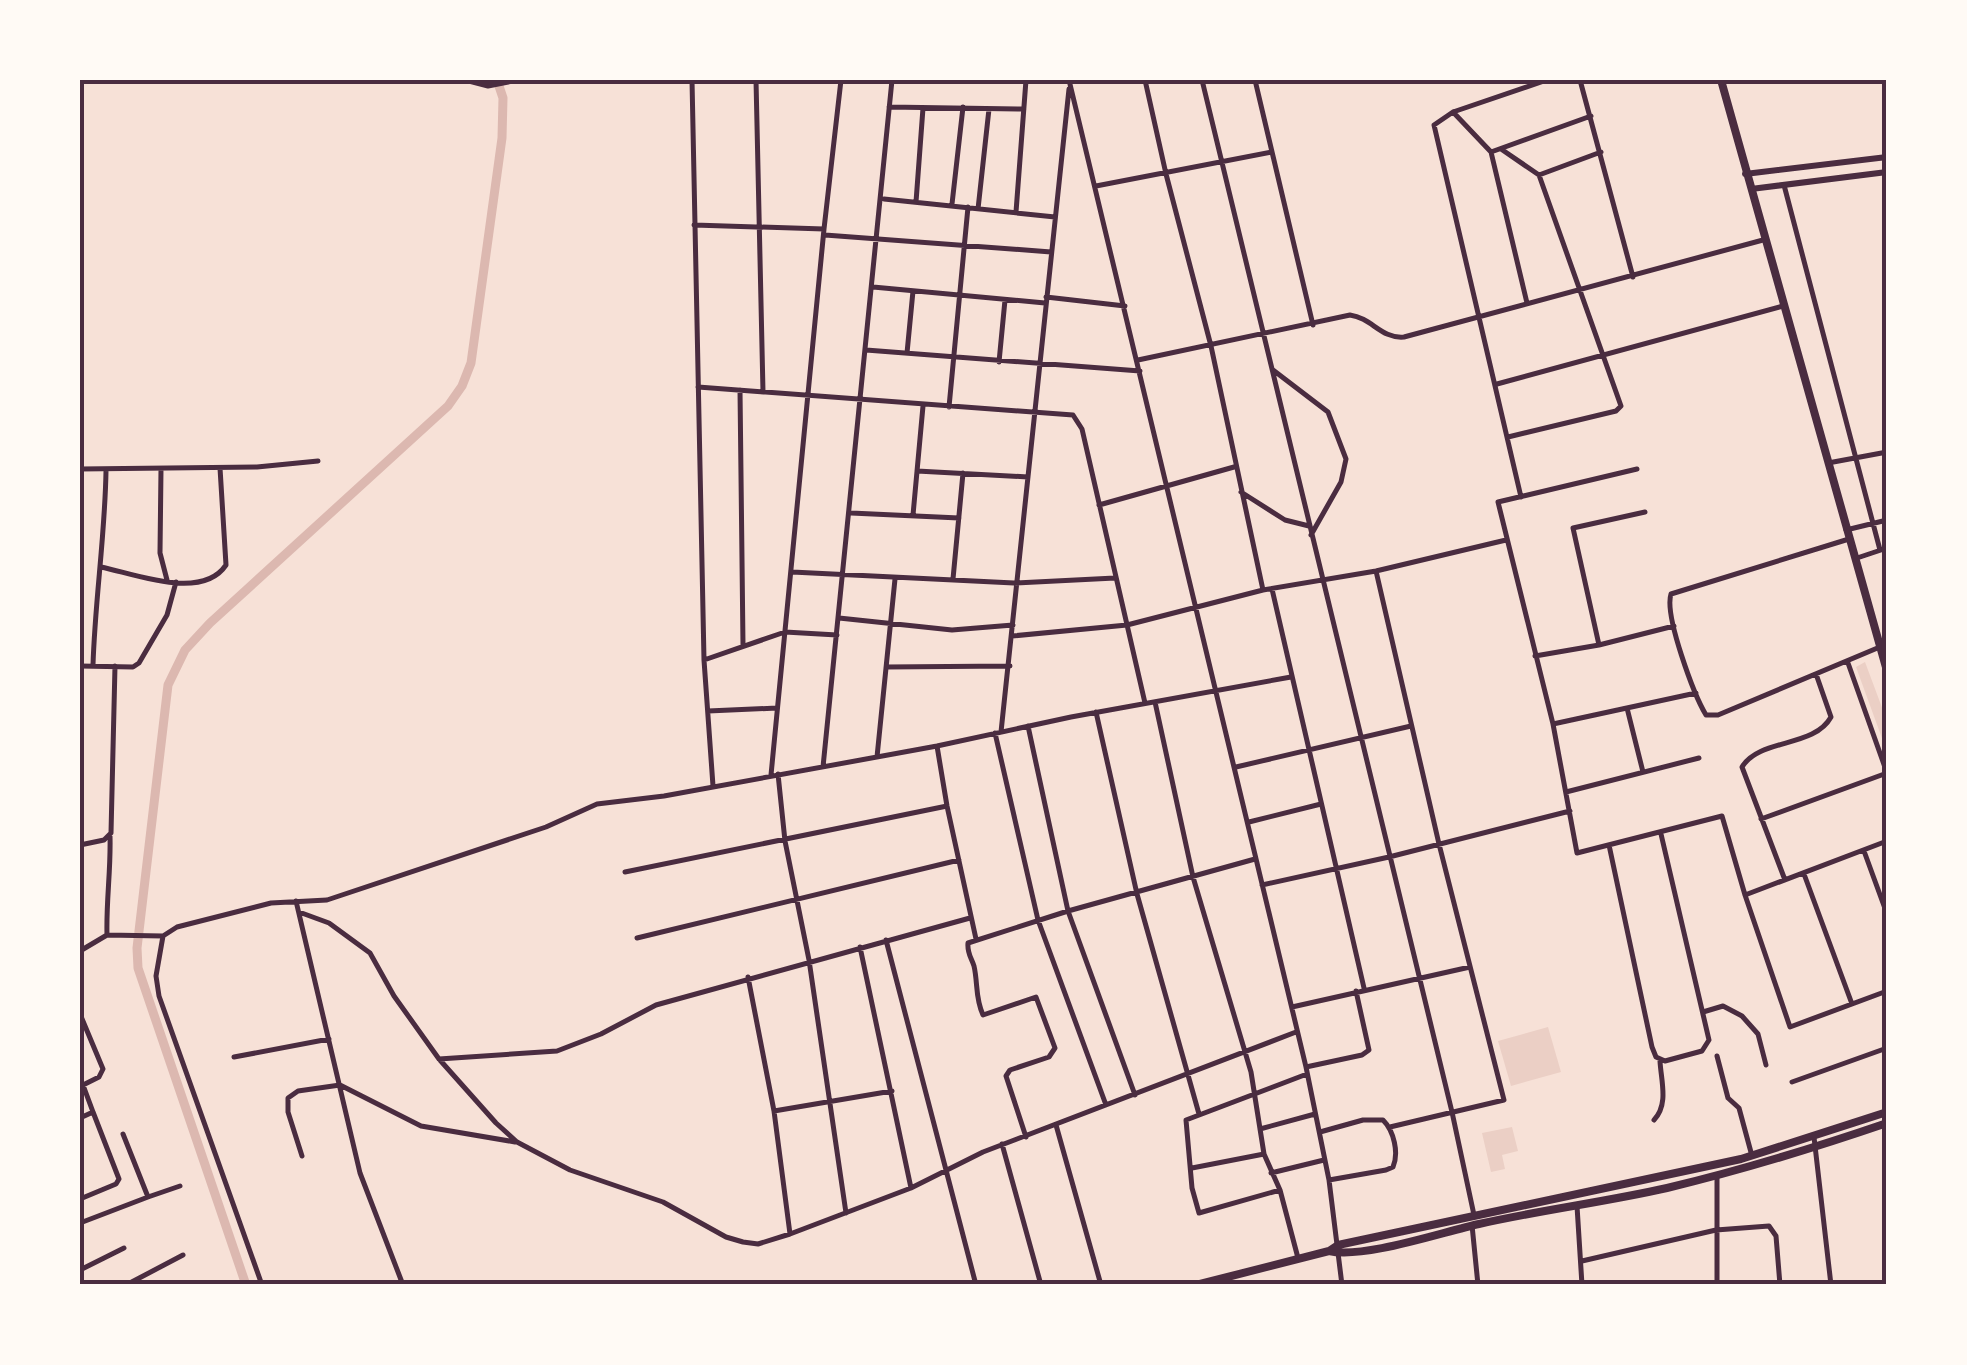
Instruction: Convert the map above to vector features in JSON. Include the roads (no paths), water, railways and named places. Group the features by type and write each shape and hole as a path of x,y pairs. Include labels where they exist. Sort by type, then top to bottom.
{"main road":[{"path":"1720,80 1854,559 1884,645 1887,670"},
{"path":"1473,1220 1577,1206 1717,1175 1816,1142 1887,1112"},
{"path":"1196,1285 1298,1258 1678,1174 1887,1123"}],"street":[{"path":"465,80 488,86 518,80"},
{"path":"692,80 704,660 713,786"},
{"path":"756,80 763,392"},
{"path":"842,80 777,708 774,774 809,960 846,1213"},
{"path":"824,767 892,80"},
{"path":"1016,213 1026,80"},
{"path":"1145,80 1211,346 1263,590"},
{"path":"1202,80 1452,1112 1473,1220 1478,1285"},
{"path":"1255,80 1313,324"},
{"path":"1522,497 1434,125 1452,112 1547,80"},
{"path":"1580,80 1633,277"},
{"path":"1069,81 1307,1070 1329,1180 1342,1285"},
{"path":"1069,81 1014,583 1010,666 998,733 1038,920 1106,1105"},
{"path":"889,107 1024,108"},
{"path":"952,205 963,107"},
{"path":"916,202 923,108"},
{"path":"978,209 990,109"},
{"path":"1452,112 1491,152 1528,304"},
{"path":"1491,152 1591,116"},
{"path":"1501,149 1539,175 1620,406 1508,437"},
{"path":"1096,186 1272,152"},
{"path":"1539,175 1602,152"},
{"path":"1745,174 1887,157"},
{"path":"1750,189 1887,172"},
{"path":"1784,184 1871,524 1884,549 1854,559"},
{"path":"883,199 1055,217"},
{"path":"949,407 968,206"},
{"path":"694,225 1051,252"},
{"path":"1138,360 1355,315 1394,338 1764,240"},
{"path":"873,287 1125,306"},
{"path":"906,354 913,291"},
{"path":"999,362 1006,300"},
{"path":"1496,384 1784,306"},
{"path":"866,350 1140,371"},
{"path":"1271,368 1328,412 1346,460 1341,482 1311,535"},
{"path":"698,386 1072,416 1082,429 1145,703"},
{"path":"740,390 743,645"},
{"path":"913,515 923,406"},
{"path":"1828,463 1887,452"},
{"path":"80,470 220,468 318,461"},
{"path":"1099,506 1234,466"},
{"path":"102,567 176,582 190,583 215,576 226,565 220,468"},
{"path":"161,469 160,553 167,580"},
{"path":"1637,469 1498,502 1552,724 1577,853 1722,816 1790,1027 1887,991"},
{"path":"93,665 106,470"},
{"path":"916,471 1028,477"},
{"path":"953,580 963,473"},
{"path":"1241,492 1285,520 1309,526"},
{"path":"1599,645 1573,528 1645,512"},
{"path":"851,513 959,518"},
{"path":"1884,645 1711,716 1704,712 1696,693 1668,601 1676,590 1887,520"},
{"path":"1012,636 1127,626 1263,590 1376,571 1506,540"},
{"path":"1319,1133 1375,1118 1390,1127 1504,1100 1438,844 1376,571"},
{"path":"792,572 1014,583 1115,578"},
{"path":"878,757 896,578"},
{"path":"80,666 132,667 143,659 169,611 176,582"},
{"path":"1272,589 1364,988"},
{"path":"839,618 952,630 1013,625"},
{"path":"1534,656 1674,626"},
{"path":"704,660 785,632 837,634"},
{"path":"1761,819 1887,773 1848,663"},
{"path":"107,935 116,666"},
{"path":"886,667 1010,666"},
{"path":"1785,880 1742,767 1750,758 1815,732 1829,722 1816,674"},
{"path":"80,952 107,935 160,937 186,925 271,903 327,900 546,827 588,807 938,746 1096,712 1291,677"},
{"path":"1552,724 1696,693"},
{"path":"1154,702 1193,877 1256,1095 1264,1154 1280,1190 1298,1258"},
{"path":"708,711 777,708"},
{"path":"1627,708 1643,772"},
{"path":"1096,712 1137,894 1199,1114"},
{"path":"1028,726 1068,911 1136,1095"},
{"path":"1236,767 1410,726"},
{"path":"938,746 973,941"},
{"path":"1566,792 1699,758"},
{"path":"1250,822 1321,804"},
{"path":"624,872 946,806"},
{"path":"1262,885 1570,811"},
{"path":"1660,1060 1702,1051 1708,1046 1661,832"},
{"path":"80,845 110,836"},
{"path":"1744,894 1887,840"},
{"path":"1609,845 1652,1047 1660,1060 1664,1102 1654,1120"},
{"path":"1864,850 1887,914"},
{"path":"1026,1137 1006,1076 1010,1070 1049,1058 1055,1048 1036,997 983,1015 974,990 974,968 966,949 973,941 1038,920 1256,859"},
{"path":"638,938 959,860"},
{"path":"1804,874 1852,1004"},
{"path":"296,900 360,1172 403,1285"},
{"path":"298,912 340,930 370,953 394,996 439,1059 517,1142 570,1170 663,1202 726,1237 758,1244 911,1188 1002,1144 1296,1032"},
{"path":"439,1059 557,1051 656,1005 970,918"},
{"path":"160,937 158,996 262,1285"},
{"path":"886,940 976,1285"},
{"path":"860,947 911,1188"},
{"path":"1291,1007 1470,966"},
{"path":"748,977 774,1111 790,1234"},
{"path":"1280,1190 1198,1213 1186,1120 1256,1095 1307,1070 1369,1050 1356,990"},
{"path":"1703,1012 1723,1006 1742,1016 1758,1034 1766,1065"},
{"path":"80,1016 102,1069 100,1077 83,1086 119,1181 80,1199"},
{"path":"234,1057 328,1039"},
{"path":"1792,1082 1887,1048"},
{"path":"1717,1056 1728,1098 1740,1108 1752,1156"},
{"path":"302,1156 288,1112 288,1098 298,1090 340,1085 421,1126 517,1142"},
{"path":"774,1111 892,1091"},
{"path":"80,1118 93,1112"},
{"path":"1260,1129 1315,1114"},
{"path":"1056,1125 1101,1285"},
{"path":"1329,1180 1393,1167 1396,1155 1390,1127"},
{"path":"123,1134 148,1197"},
{"path":"1816,1142 1831,1285"},
{"path":"1002,1144 1041,1285"},
{"path":"1192,1168 1264,1154"},
{"path":"1271,1173 1324,1160"},
{"path":"1717,1175 1717,1285"},
{"path":"80,1223 180,1186"},
{"path":"1577,1206 1582,1285"},
{"path":"1582,1260 1716,1230 1772,1228 1780,1285"},
{"path":"80,1270 124,1248"},
{"path":"126,1285 183,1255"},
{"path":"1883,1285 1887,1278"}],"waterway":[{"path":"246,1285 138,968 137,948 168,685 185,650 210,623 448,406 462,386 471,363 502,138 503,98 497,80"}]}
